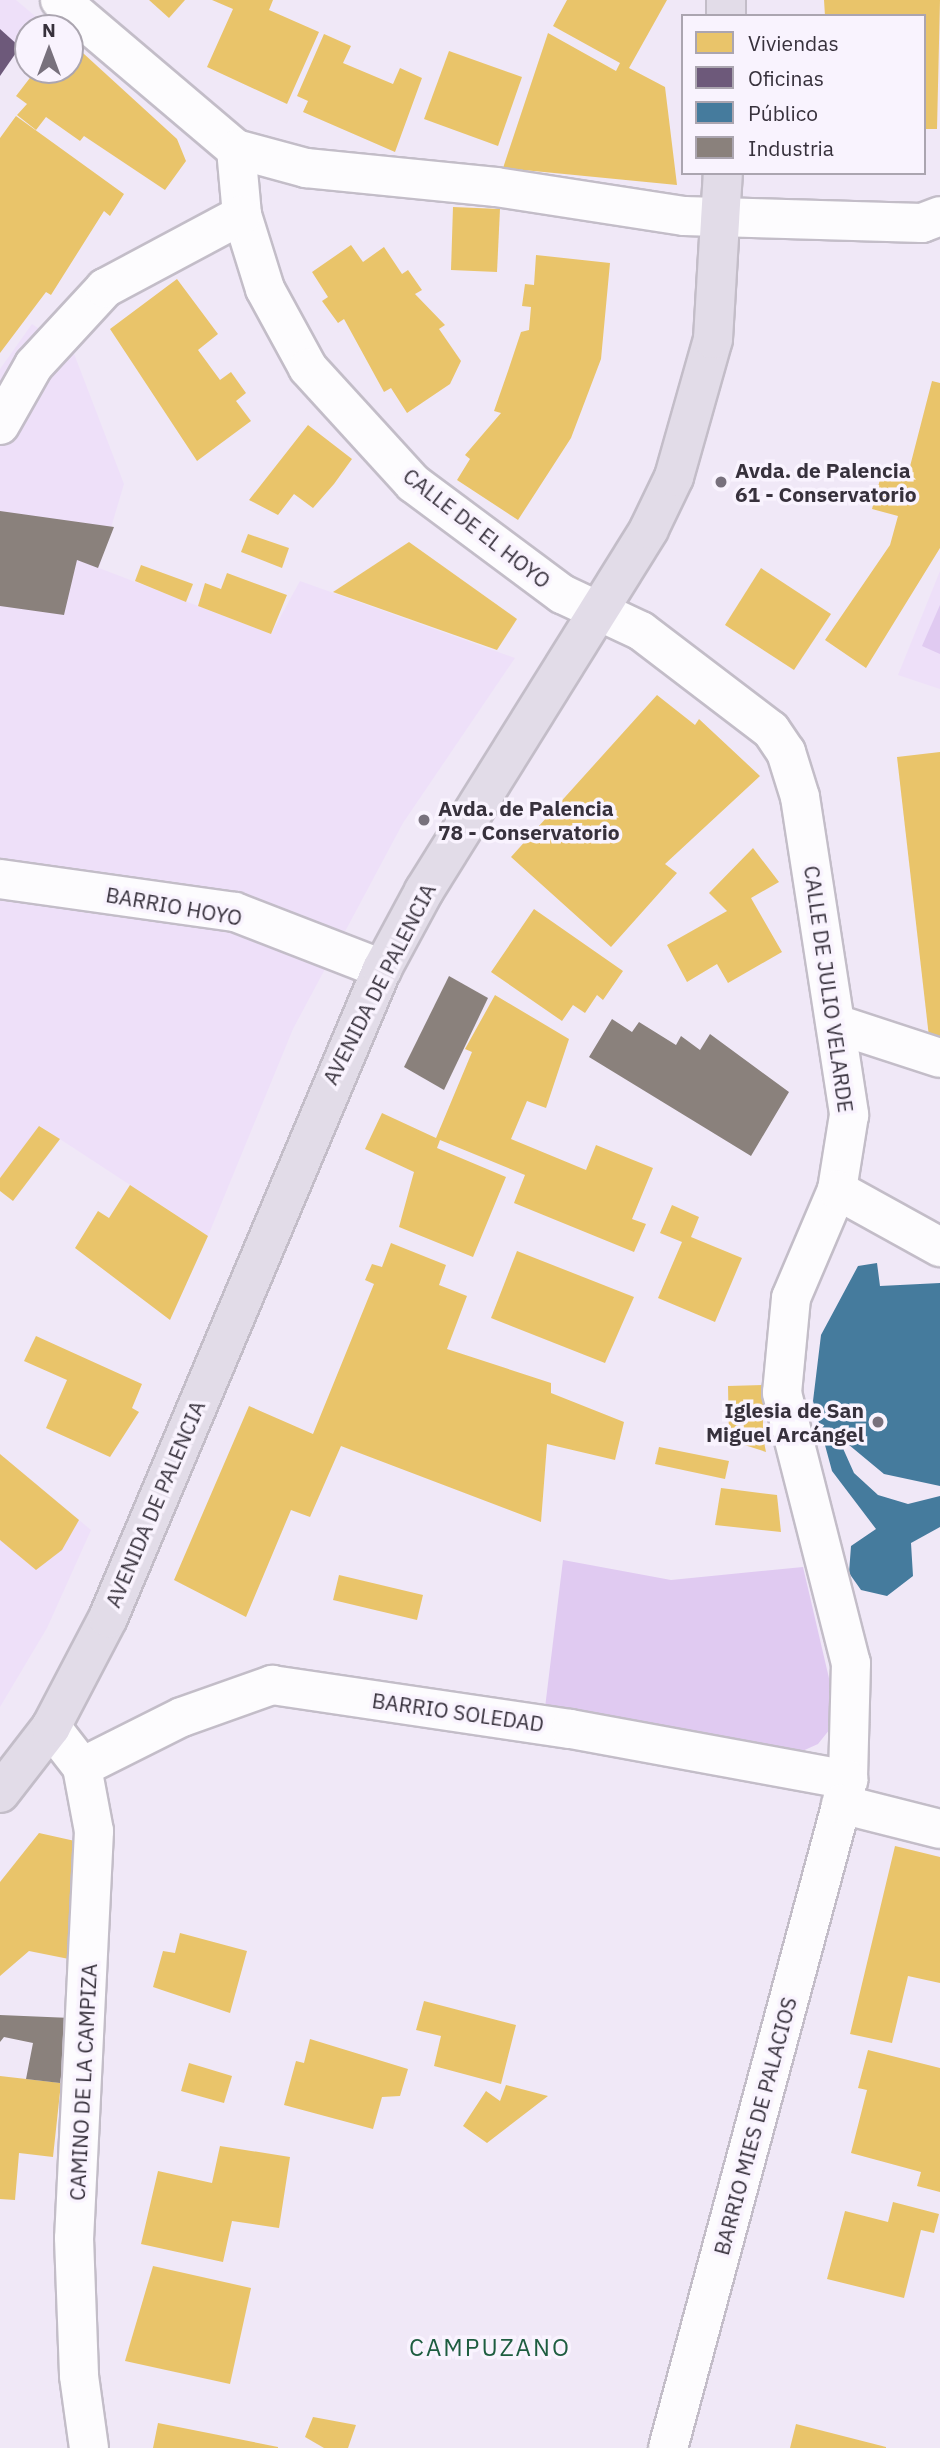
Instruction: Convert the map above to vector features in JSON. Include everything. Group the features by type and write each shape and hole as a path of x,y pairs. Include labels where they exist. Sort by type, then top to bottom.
{"highway":[{"name":"AVENIDA DE PALENCIA","path":"0,1793 51,1727 108,1618 382,969 424,891 601,608 674,477 701,396 713,339 723,175"}],"street":[{"path":"60,0 236,149 306,169 722,218 922,223 940,216"},
{"name":"CALLE DE EL HOYO","path":"236,149 242,215 265,289 308,368 413,483 562,594 601,608"},
{"path":"0,425 34,365 106,288 242,215"},
{"name":"CALLE DE JULIO VELARDE","path":"601,608 641,631 782,744 800,797 849,1115 837,1190 791,1298 782,1393 850,1663 845,1792"},
{"name":"BARRIO HOYO","path":"0,879 235,912 382,969"},
{"path":"836,1024 940,1058"},
{"path":"837,1190 940,1247"},
{"name":"BARRIO SOLEDAD","path":"82,1767 181,1717 272,1685 571,1729 845,1792"},
{"name":"CAMINO DE LA CAMPIZA","path":"51,1727 82,1767 94,1831 74,2238 89,2448"},
{"path":"845,1792 940,1829"},
{"name":"BARRIO MIES DE PALACIOS","path":"668,2448 845,1792"}],"shaded area":[{"path":"0,0 16,0 33,14 14,14 14,51 0,74"},
{"path":"32,324 73,351 124,484 99,568 271,634 300,581 515,658 403,823 293,1029 208,1236 40,1126 0,1178 0,369"},
{"path":"940,571 940,689 898,675"},
{"path":"940,605 940,654 922,646"},
{"path":"0,1454 91,1530 47,1628 0,1707"},
{"path":"563,1560 671,1580 803,1567 832,1691 830,1729 818,1744 798,1753 544,1716"}],"building: Viviendas":[{"path":"149,0 185,0 169,18"},
{"path":"212,0 273,0 269,10 319,32 287,104 207,67 233,9"},
{"path":"567,0 667,0 629,68 665,87 677,185 503,168 548,33 616,71 620,63 553,26"},
{"path":"824,0 940,0 937,129 926,129 926,14 825,14"},
{"path":"324,34 351,46 343,63 393,84 400,68 422,78 395,152 303,112 308,101 297,96"},
{"path":"449,51 522,77 498,146 424,119"},
{"path":"84,54 177,139 186,161 165,190 84,136 80,141 46,117 36,130 17,115 27,104 16,96 25,84 84,84"},
{"path":"16,116 124,194 110,216 104,211 51,295 46,292 0,353 0,138"},
{"path":"453,207 500,209 497,272 451,270"},
{"path":"351,245 363,262 384,247 402,274 408,270 422,290 415,294 445,325 439,329 461,361 450,384 407,413 391,388 384,392 344,319 338,323 322,301 328,297 312,272"},
{"path":"536,255 610,263 601,359 571,438 518,520 457,480 470,459 465,455 501,413 494,411 521,332 529,330 531,307 522,306 525,284 534,285"},
{"path":"177,279 218,334 198,350 220,380 231,372 246,393 236,401 251,421 197,461 110,329"},
{"path":"932,381 940,383 940,548 866,668 825,640 890,545 898,516 872,509 882,472 907,478"},
{"path":"308,425 352,459 334,484 313,508 294,494 278,515 249,500"},
{"path":"248,534 289,548 282,568 241,552"},
{"path":"409,542 517,619 497,650 333,592"},
{"path":"141,565 193,584 186,602 135,581"},
{"path":"761,568 831,614 794,670 725,625"},
{"path":"227,573 287,595 271,634 198,606 205,583 221,589"},
{"path":"657,695 695,725 699,719 760,776 665,864 677,873 611,947 511,857"},
{"path":"940,752 940,1036 929,1037 897,757"},
{"path":"753,848 779,882 751,898 782,952 728,983 717,964 687,982 667,945 727,911 709,893"},
{"path":"534,909 623,971 603,1000 597,995 585,1013 573,1005 562,1021 491,972"},
{"path":"495,995 569,1039 546,1108 527,1101 511,1139 586,1170 596,1145 653,1168 632,1219 646,1224 634,1252 514,1203 525,1175 440,1140 437,1148 506,1177 473,1257 399,1227 414,1172 365,1149 382,1113 436,1138 472,1052 465,1049"},
{"path":"39,1126 60,1139 13,1201 0,1191 0,1178"},
{"path":"130,1185 208,1236 170,1320 75,1248 98,1211 109,1218"},
{"path":"672,1205 699,1217 691,1237 742,1258 715,1322 658,1298 682,1242 660,1233"},
{"path":"391,1243 446,1265 439,1285 467,1296 447,1349 551,1383 551,1393 624,1422 615,1460 547,1444 541,1522 341,1446 310,1517 291,1510 246,1617 174,1580 249,1406 313,1434 374,1284 365,1280 372,1264 382,1267"},
{"path":"517,1251 634,1297 605,1363 491,1318"},
{"path":"36,1336 142,1384 132,1408 139,1412 110,1457 46,1428 67,1380 24,1361"},
{"path":"763,1385 763,1437 766,1452 729,1440 728,1386"},
{"path":"659,1447 729,1461 725,1479 655,1464"},
{"path":"0,1454 79,1520 62,1550 36,1570 0,1540"},
{"path":"721,1488 777,1495 781,1532 715,1525"},
{"path":"339,1575 423,1595 417,1620 333,1600"},
{"path":"39,1833 75,1841 74,1960 29,1951 0,1976 0,1882"},
{"path":"895,1846 940,1857 940,1983 908,1976 892,2043 850,2034"},
{"path":"180,1933 247,1951 230,2013 153,1987 163,1951 175,1953"},
{"path":"424,2001 516,2025 501,2084 434,2066 441,2036 416,2030"},
{"path":"310,2039 408,2069 400,2096 382,2097 373,2129 284,2105 296,2061 304,2063"},
{"path":"868,2050 940,2068 940,2192 917,2186 921,2172 851,2153 867,2090 858,2088"},
{"path":"189,2063 232,2076 224,2103 181,2091"},
{"path":"0,2076 61,2083 53,2157 19,2153 15,2200 0,2199"},
{"path":"506,2085 548,2096 487,2143 463,2126 486,2091 500,2101"},
{"path":"220,2146 290,2157 279,2228 232,2221 223,2262 141,2244 158,2171 212,2183"},
{"path":"893,2202 939,2214 934,2233 921,2230 904,2298 827,2279 845,2211 888,2222"},
{"path":"153,2266 251,2288 230,2384 125,2361"},
{"path":"313,2417 356,2425 348,2448 324,2448 305,2437"},
{"path":"158,2423 278,2447 278,2448 153,2448"},
{"path":"796,2424 886,2447 886,2448 790,2448"}],"building: Oficinas":[{"path":"0,29 14,42 14,56 0,76"}],"building: Público":[{"name":"Iglesia de San Miguel Arcángel","path":"877,1263 880,1286 940,1283 940,1486 884,1474 837,1435 854,1473 878,1495 908,1504 940,1496 940,1527 911,1543 913,1576 887,1596 861,1590 849,1573 851,1546 876,1529 832,1471 813,1401 821,1335 858,1266"}],"building: Industria":[{"path":"0,511 114,527 98,568 77,560 64,615 0,606"},
{"path":"449,976 488,998 444,1090 404,1067"},
{"path":"612,1019 632,1032 639,1022 676,1045 681,1036 700,1050 710,1034 789,1092 751,1156 589,1057"},
{"path":"0,2015 71,2018 60,2083 26,2079 33,2043 4,2037 0,2042"}],"place":[{"name":"Avda. de Palencia 61 - Conservatorio","path":"721,482"},
{"name":"Avda. de Palencia 78 - Conservatorio","path":"424,820"},
{"name":"Iglesia de San Miguel Arcángel","path":"878,1422"}],"district":[{"name":"CAMPUZANO","path":"490,2348"}]}
